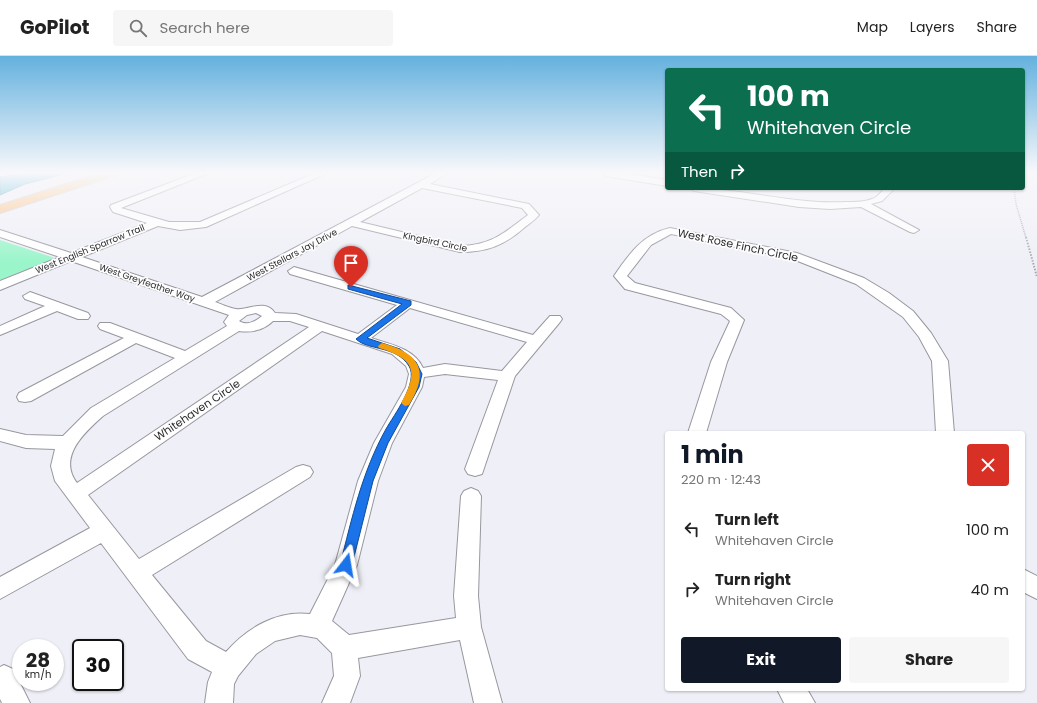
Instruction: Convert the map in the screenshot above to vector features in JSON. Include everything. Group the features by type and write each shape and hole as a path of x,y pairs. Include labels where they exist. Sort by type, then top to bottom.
{"main road":[{"path":"0,209 18,203"}],"street":[{"name":"West English Sparrow Trail","path":"122,203 115,207 117,210 158,222"},
{"path":"158,222 181,227 202,225 253,203"},
{"name":"West Stellars Jay Drive","path":"204,302 387,203"},
{"name":"Kingbird Circle","path":"351,222 460,249 478,250 496,245 534,215 525,206 511,203"},
{"path":"788,203 830,206 862,204 914,230"},
{"name":"West English Sparrow Trail","path":"0,286 158,222"},
{"name":"West Rose Finch Circle","path":"698,431 719,362 738,320 726,311 630,286 620,276 646,243 656,234 670,231 793,255 853,278 884,296 908,314 926,336 940,361 945,431"},
{"name":"West Greyfeather Way","path":"0,233 204,302"},
{"path":"294,271 536,340"},
{"path":"30,296 83,316"},
{"path":"204,302 237,320"},
{"path":"360,339 408,303"},
{"path":"0,332 57,306"},
{"path":"229,667 197,650 65,481 60,468 61,456 69,442 81,426 97,412 186,357 237,320 257,309 268,313 269,317 291,317 397,351 413,364 417,374 414,387 383,443 368,481 346,565 317,626"},
{"path":"475,469 507,376 555,318"},
{"path":"105,326 186,357"},
{"name":"Whitehaven Circle","path":"75,494 320,326"},
{"path":"25,398 135,338"},
{"path":"417,374 445,369 507,376"},
{"path":"0,435 14,441 34,443 69,442"},
{"path":"136,573 303,472"},
{"path":"471,496 466,596 469,627 488,703"},
{"path":"0,588 104,531"},
{"path":"1025,580 1037,589"},
{"path":"219,703 221,682 229,667 247,646 269,631 300,624 317,626 326,630 344,648 347,676 336,703"},
{"path":"344,648 469,627"},
{"path":"4,678 16,703"},
{"path":"792,691 801,703"}],"path":[{"path":"1016,203 1037,277"}],"green space":[{"path":"0,240 58,259 0,284"}],"slow traffic":[{"path":"382,346 397,351 413,364 417,374 414,387 405,403"}],"route":[{"path":"346,565 368,481 383,443 414,387 417,374 413,364 397,351 360,339 408,303 351,287"}]}
